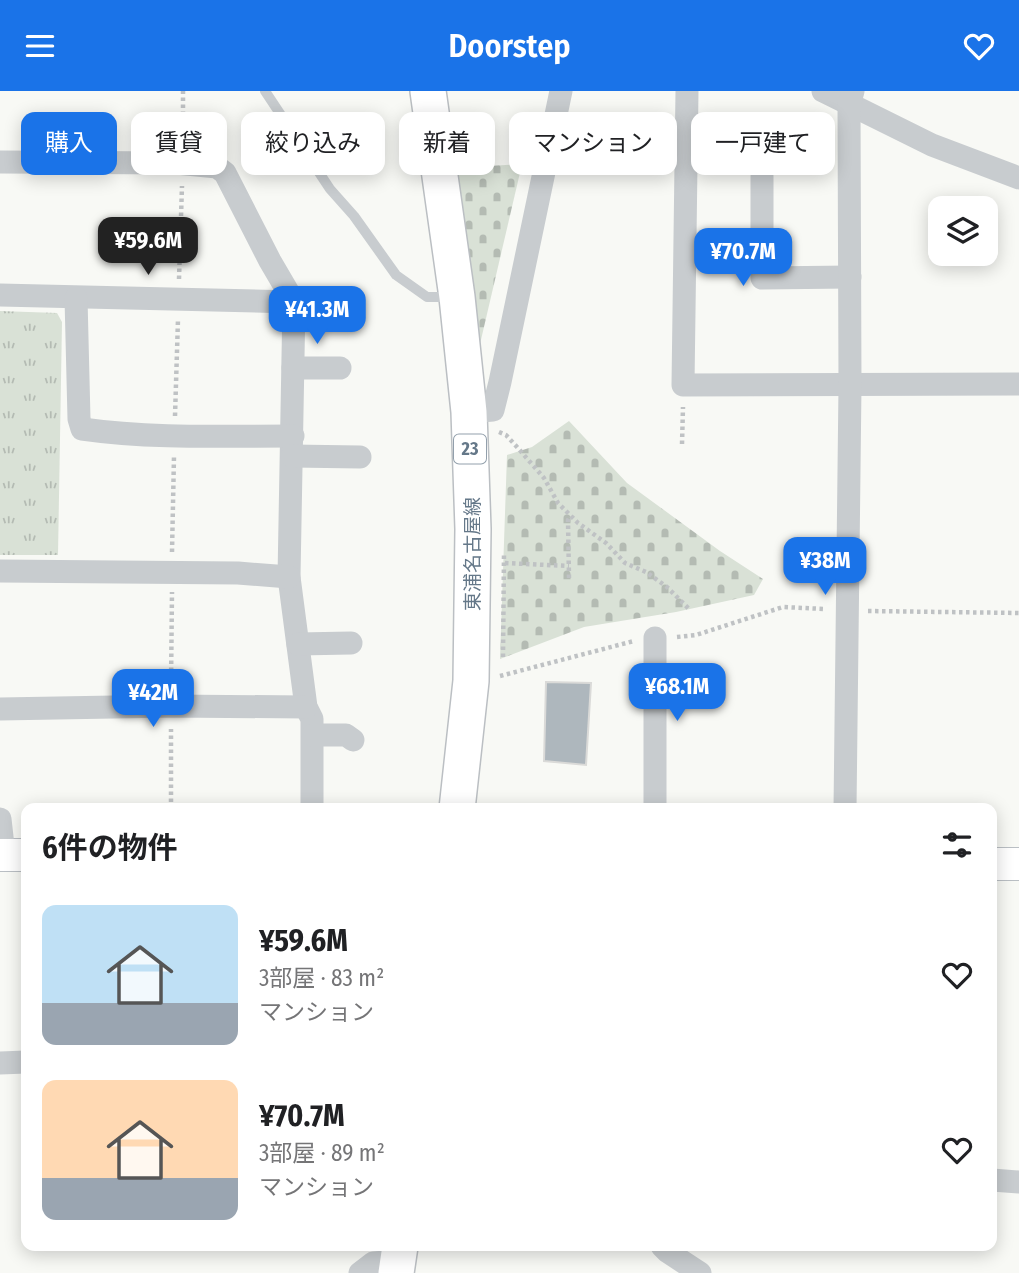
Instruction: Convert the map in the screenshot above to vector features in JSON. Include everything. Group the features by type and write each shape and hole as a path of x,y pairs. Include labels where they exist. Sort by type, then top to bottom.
{"main road":[{"name":"東浦名古屋線","path":"428,91 457,297 469,412 473,529 471,681 458,803"}],"street":[{"path":"469,412 493,410 561,91"},
{"path":"687,91 683,385 1019,384"},
{"path":"823,91 851,98 932,145 1019,178"},
{"path":"845,803 851,98"},
{"path":"0,162 176,163 217,166 225,173 294,302 289,577 306,707 312,719 312,803"},
{"path":"762,177 762,278 850,277"},
{"path":"0,295 294,302"},
{"path":"76,298 79,419 82,429 115,434 163,435 292,446 360,457"},
{"path":"293,368 340,368"},
{"path":"0,572 238,573 289,577"},
{"path":"654,638 655,803"},
{"path":"298,643 351,643"},
{"path":"0,709 306,707"},
{"path":"313,735 346,735 353,740"},
{"path":"0,819 10,855"},
{"path":"997,864 1019,864"},
{"path":"0,1063 21,1062"},
{"path":"997,1180 1019,1182"},
{"path":"667,1251 700,1273"},
{"path":"360,1273 373,1263 398,1260"}],"lane":[{"path":"264,91 330,189 354,216 396,275 428,297 457,297"}],"path":[{"path":"682,444 683,385"},
{"path":"498,432 506,435 544,478 558,503 570,516 606,543 625,563 646,572 667,587 689,609"},
{"path":"569,578 570,516"},
{"path":"505,563 569,566"},
{"path":"471,681 498,677 628,642 696,635 783,607 1019,613"}],"green space":[{"path":"509,165 509,175 519,175 473,374 454,175 495,175 495,166"},
{"path":"0,311 57,313 62,322 58,555 0,555"},
{"path":"569,421 627,483 763,579 754,595 676,612 584,627 500,659 507,455 532,447"}],"building":[{"path":"546,682 591,683 586,765 544,761"}]}
